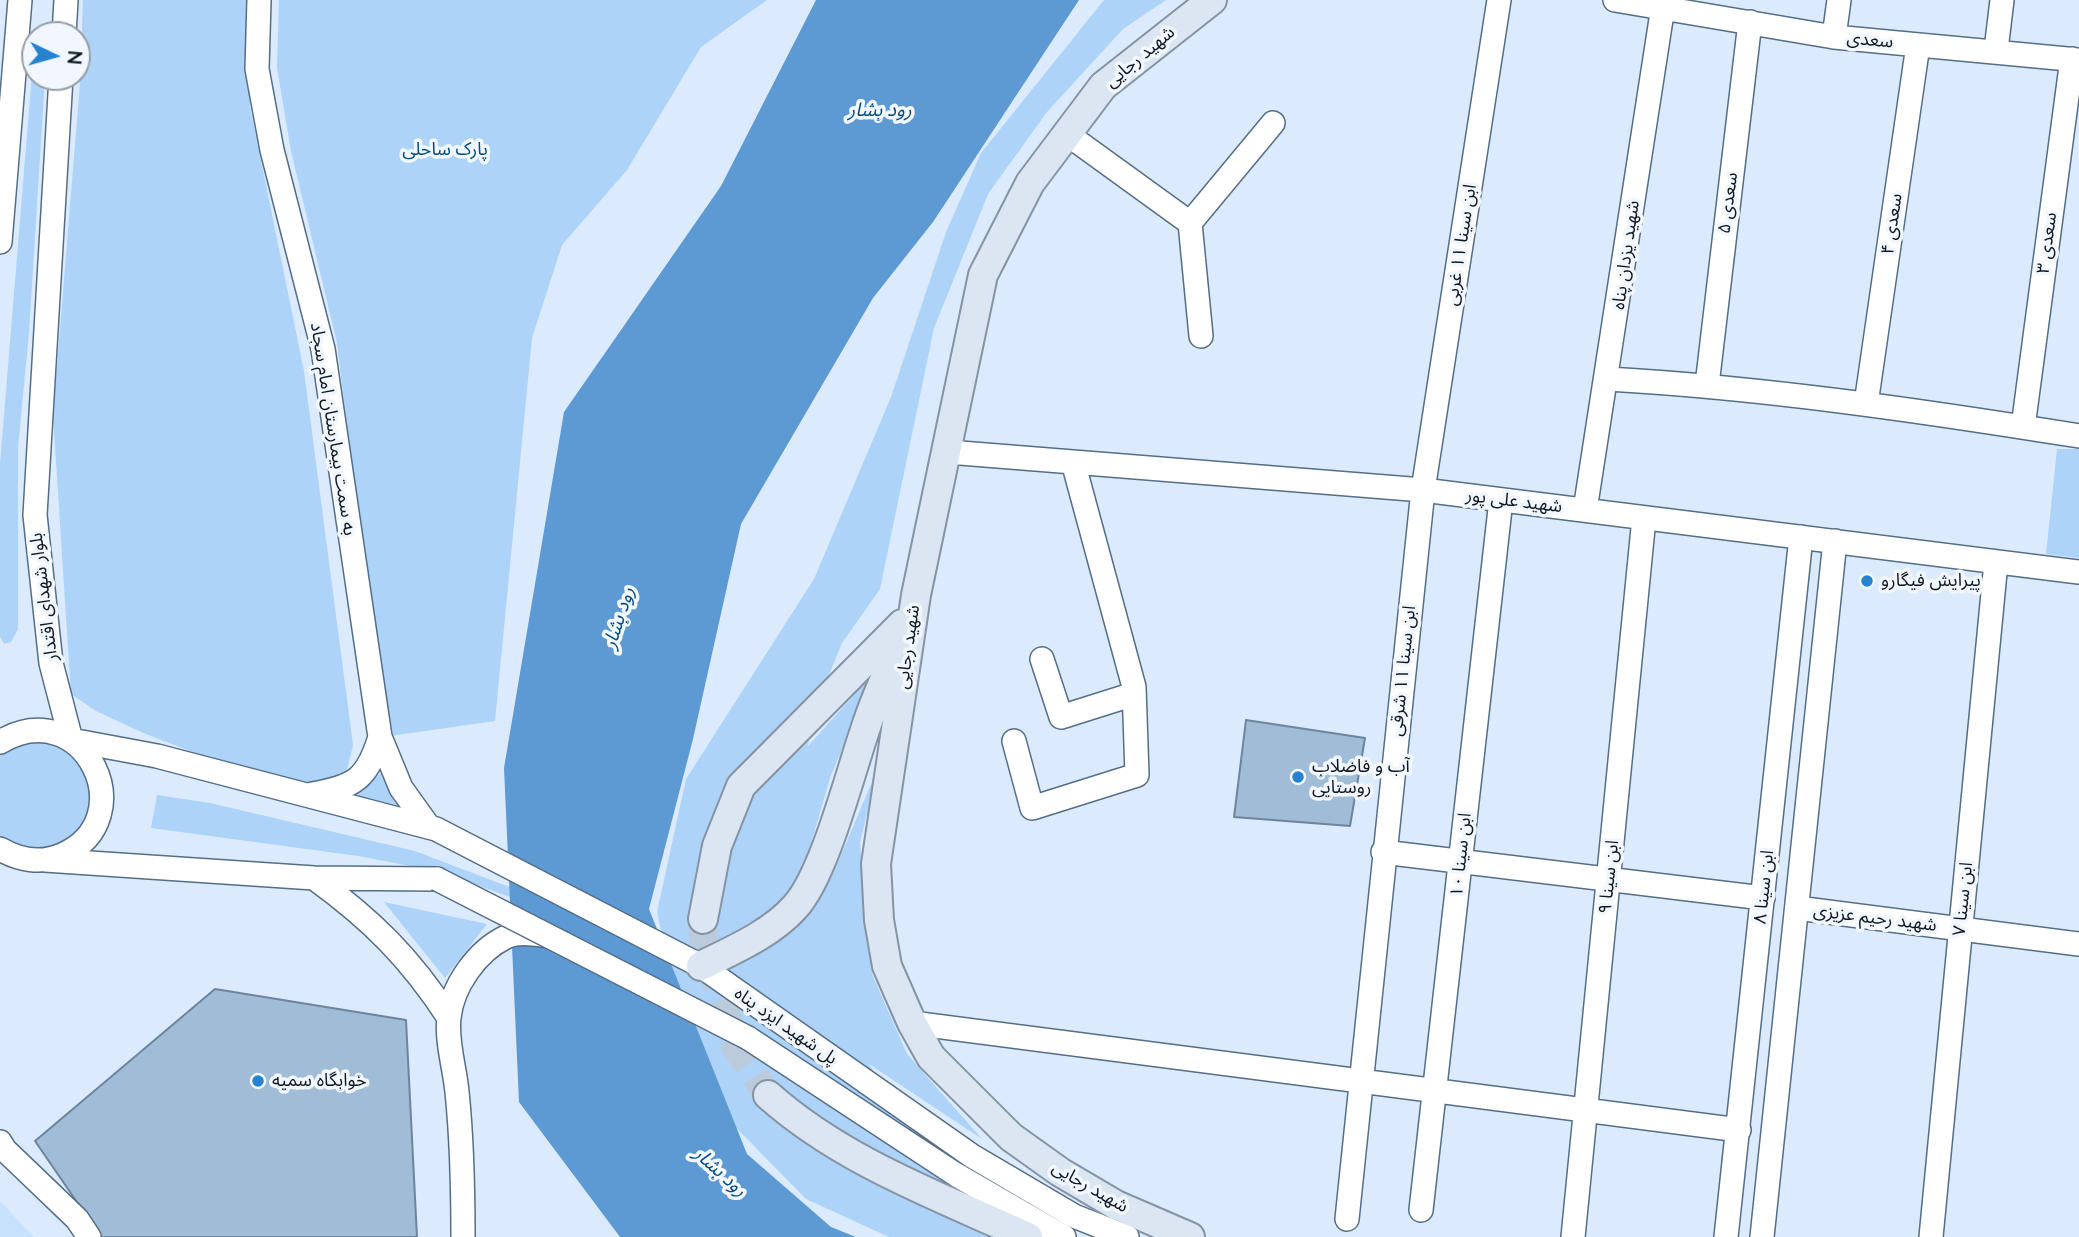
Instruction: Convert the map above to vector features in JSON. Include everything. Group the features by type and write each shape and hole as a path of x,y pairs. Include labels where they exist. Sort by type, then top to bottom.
{"main road":[{"name":"شهید رجایی","path":"1190,1237 1116,1205 1060,1172 1011,1137 931,1057 912,1023 887,966 879,920 876,864 913,612 984,275 1030,183 1102,86 1212,0"},
{"path":"703,919 717,846 741,786 913,612"},
{"path":"695,963 747,943 797,906 810,885 868,720 913,612"},
{"path":"768,1095 802,1125 854,1156 1028,1237"}],"street":[{"path":"0,242 20,0"},
{"path":"65,21 66,0"},
{"name":"به سمت بیمارستان امام سجاد","path":"259,0 257,69 272,150 323,349 380,737 401,788 433,828"},
{"name":"ابن سینا ۱۱ غربی","path":"1423,490 1499,0"},
{"name":"سعدی","path":"1615,0 1664,4 1834,37 1996,50 2075,60"},
{"path":"1834,37 1839,0"},
{"path":"1996,50 2002,0"},
{"name":"شهید یزدان پناه","path":"1585,510 1608,379 1664,4"},
{"name":"سعدی ۵","path":"1707,385 1750,22"},
{"name":"سعدی ۴","path":"1866,404 1918,45"},
{"name":"سعدی ۳","path":"2023,427 2075,60"},
{"name":"بلوار شهدای اقتدار","path":"60,91 34,515 51,663 71,740"},
{"path":"1201,336 1190,222 1273,123"},
{"path":"1067,134 1190,222"},
{"path":"1608,379 1707,385 1866,404 2079,436"},
{"name":"شهید علی پور","path":"948,452 1423,490 2079,572"},
{"path":"1014,741 1032,808 1137,775 1134,694 1073,462"},
{"name":"ابن سینا ۱۱ شرقی","path":"1347,1219 1383,852 1423,490"},
{"name":"ابن سینا ۱۰","path":"1421,1210 1502,500"},
{"name":"ابن سینا ۹","path":"1573,1237 1644,518"},
{"name":"ابن سینا ۸","path":"1726,1237 1801,537"},
{"name":"ابن سینا ۸","path":"1762,1237 1835,541"},
{"name":"ابن سینا ۷","path":"1931,1237 1996,562"},
{"path":"1042,659 1061,717 1134,694"},
{"path":"0,742 36,730 71,740 156,756 433,828"},
{"path":"310,795 334,790 357,779 372,765 380,737"},
{"path":"45,860 78,846 99,815 102,791 95,767 71,740"},
{"name":"پل شهید ایزد پناه","path":"433,828 695,963 972,1156 1074,1216 1126,1237"},
{"path":"0,849 20,858 314,878 339,896 400,951 421,975 449,1018"},
{"path":"1383,852 1763,898"},
{"name":"پل شهید ایزد پناه","path":"314,878 437,879 748,1038 955,1174 1064,1237"},
{"name":"شهید رحیم عزیزی","path":"1797,908 2079,944"},
{"path":"463,1237 460,1134 449,1018 457,990 472,965 507,937 528,933 548,936"},
{"path":"912,1023 1739,1130"},
{"path":"0,1142 5,1150 77,1219 89,1237"}],"shaded area":[{"path":"0,1201 34,1237 0,1237"}],"green space":[{"path":"83,0 246,0 250,107 304,371 353,745 338,809 141,732 96,711 71,694 53,415 79,91 91,91 91,21 82,21"},
{"name":"پارک ساحلی","path":"279,0 767,0 701,47 627,170 562,245 532,338 495,721 384,737 337,343 291,151 277,68"},
{"path":"1104,0 1166,0 1123,29 1047,112 988,194 934,328 880,589 842,643 812,716 808,746 879,667 831,775 807,857 801,865 806,910 833,874 877,770 860,843 872,974 907,1054 982,1139 869,1064 906,1124 984,1176 1105,1237 1091,1237 981,1181 921,1143 983,1221 1019,1237 889,1237 806,1199 706,1097 531,905 442,872 358,856 151,828 157,795 210,803 415,851 533,896 666,953 657,912 686,779 814,579 891,397 946,232 981,153"},
{"path":"31,91 44,91 29,333 18,448 18,629 11,642 4,644 0,637 0,464"},
{"path":"2057,449 2079,449 2079,558 2046,554"},
{"path":"32,738 68,748 91,778 90,815 67,844 32,853 0,839 0,752"},
{"path":"381,773 401,806 353,795"},
{"path":"384,902 487,924 445,978"}],"water":[{"name":"رود بشار","path":"816,0 1079,0 933,222 873,298 741,524 693,739 649,909 747,1154 831,1227 856,1237 620,1237 519,1102 504,768 564,412 721,186"}],"building":[{"name":"آب و فاضلاب روستایی","path":"1246,720 1365,738 1350,826 1234,817"},
{"name":"خوابگاه سمیه","path":"215,989 406,1020 417,1237 101,1237 35,1141"}],"tunnel":[{"path":"703,919 703,940 736,1047 768,1095"}],"place":[{"name":"پیرایش فیگارو","path":"1867,581"},
{"name":"آب و فاضلاب روستایی","path":"1298,777"},
{"name":"خوابگاه سمیه","path":"258,1081"}]}
